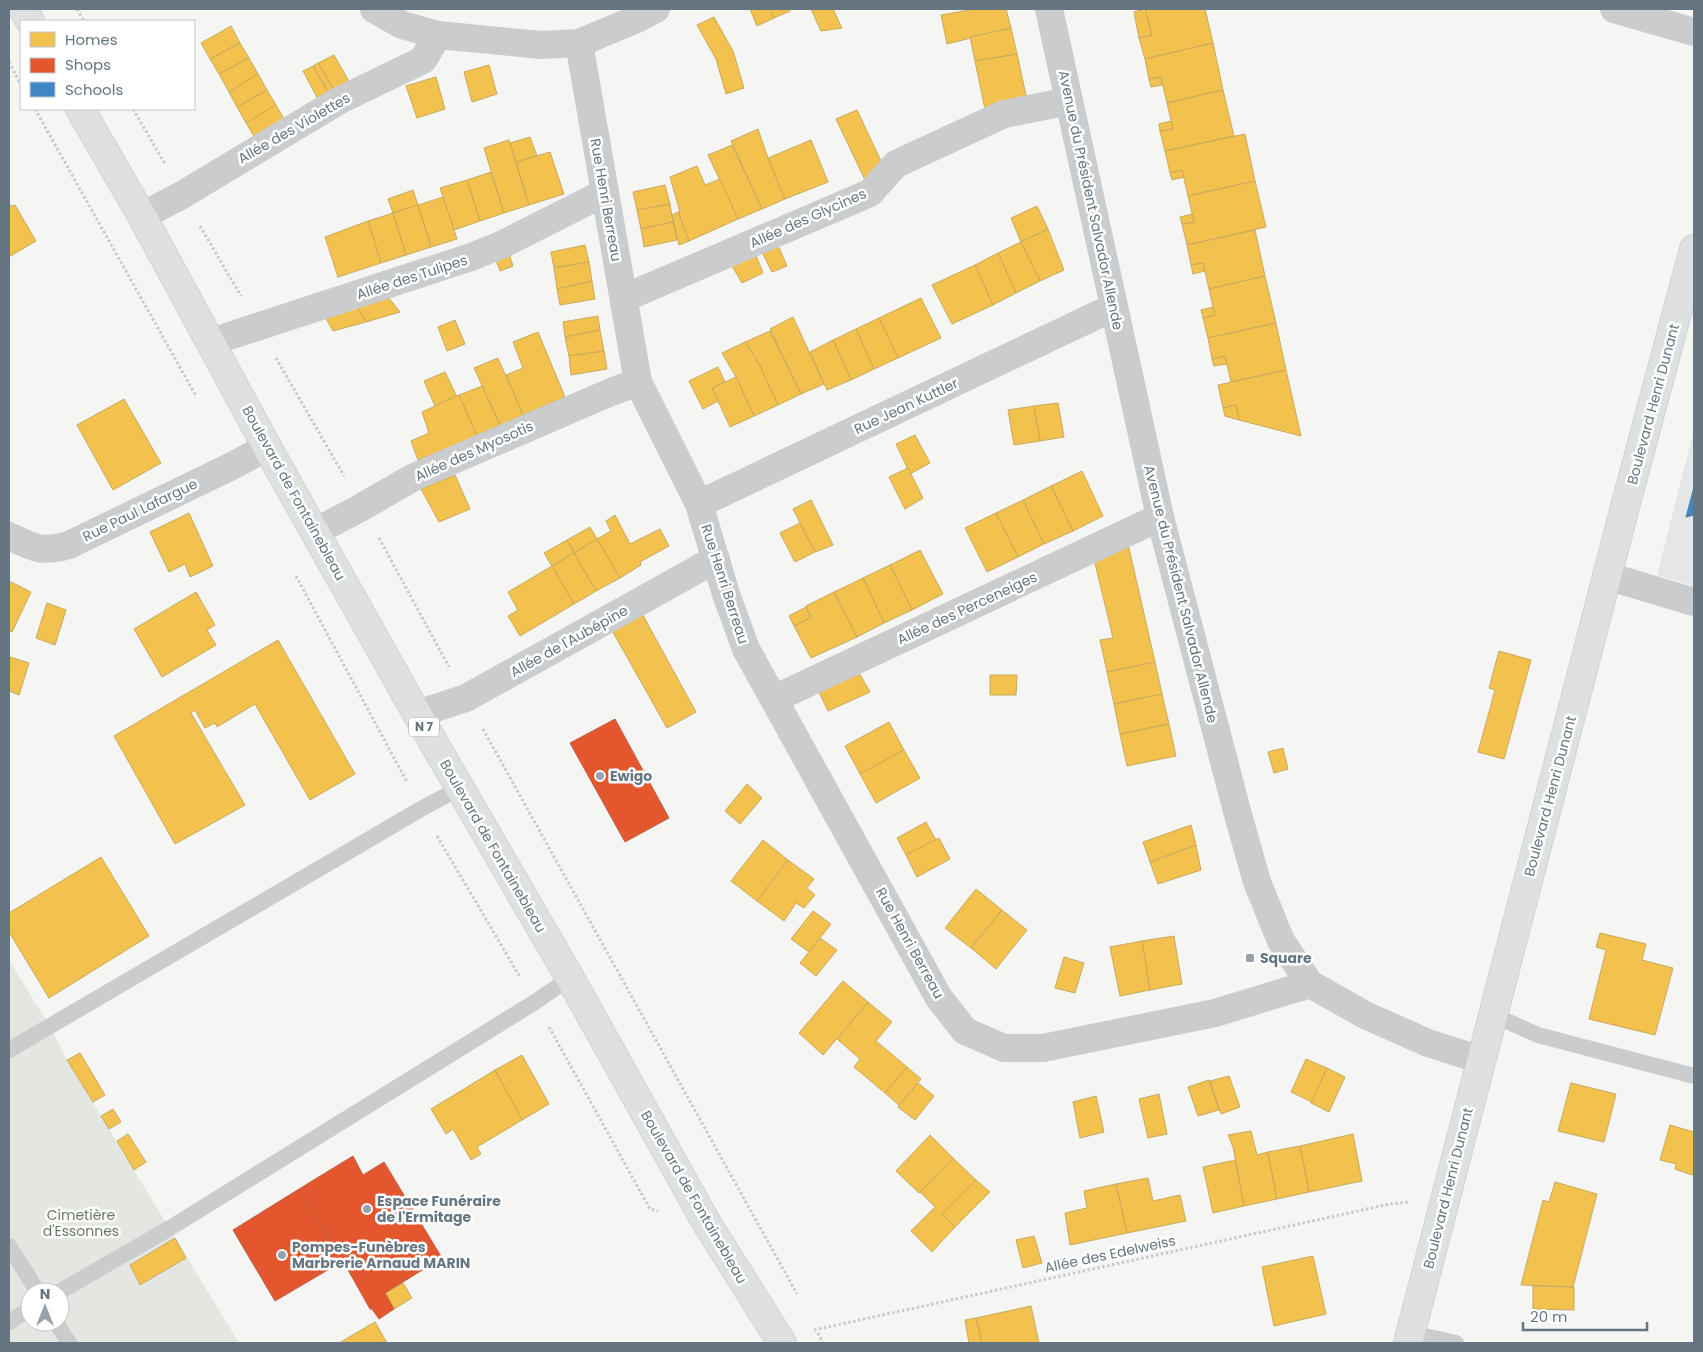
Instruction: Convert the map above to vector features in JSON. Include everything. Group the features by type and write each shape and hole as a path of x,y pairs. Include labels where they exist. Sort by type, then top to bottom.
{"main road":[{"path":"23,9 29,20"},
{"name":"Boulevard de Fontainebleau","path":"81,110 142,216 267,447 417,714 570,978 706,1222 780,1341"},
{"name":"Boulevard Henri Dunant","path":"1409,1338 1694,249"}],"street":[{"path":"374,9 402,25 438,35 541,45 579,43 656,9"},
{"name":"Avenue du Président Salvador Allende","path":"1049,9 1160,517 1236,812 1257,882 1281,941 1310,984 1366,1016 1428,1043 1481,1060"},
{"path":"1614,9 1694,32"},
{"name":"Allée des Violettes","path":"142,216 182,195 340,100 423,60 438,35"},
{"name":"Rue Henri Berreau","path":"579,43 638,382 699,504 726,594 746,649 939,998 966,1031 1004,1048 1043,1048 1215,1013 1310,984"},
{"name":"Allée des Glycines","path":"624,298 870,193 896,164 1004,114 1069,100"},
{"name":"Allée des Tulipes","path":"211,342 471,257 501,245 604,193"},
{"name":"Rue Jean Kuttler","path":"699,504 1114,307"},
{"name":"Allée des Myosotis","path":"315,532 414,477 638,382"},
{"name":"Rue Paul Lafargue","path":"9,536 33,548 52,550 69,545 267,447"},
{"name":"Allée des Perceneiges","path":"774,699 1160,517"},
{"name":"Allée de l'Aubépine","path":"417,714 466,698 716,559"},
{"path":"1607,576 1694,602"}],"lane":[{"path":"9,1050 412,814 460,788"},
{"path":"70,1286 170,1228 535,1002 570,978"},
{"path":"1493,1015 1538,1035 1694,1076"},
{"path":"9,1246 32,1282"},
{"path":"9,1322 20,1315"},
{"path":"62,1332 68,1343"},
{"path":"1409,1338 1456,1343"}],"path":[{"path":"77,9 83,20"},
{"path":"9,62 20,83"},
{"name":"Allée des Edelweiss","path":"780,1341 816,1329 1390,1204 1446,1198"}],"shaded area":[{"path":"1694,430 1694,586 1657,575"}],"green space":[{"name":"Cimetière d'Essonnes","path":"9,960 49,1025 67,1060 239,1343 9,1343"}],"building: Homes":[{"path":"750,9 770,9 774,18 757,26"},
{"path":"770,9 789,9 790,11 774,18"},
{"path":"811,9 833,9 842,28 821,31"},
{"path":"975,9 1006,9 1011,28 947,44 941,15"},
{"path":"1145,9 1205,9 1213,43 1145,59 1139,38 1152,35"},
{"path":"1145,9 1152,35 1139,38 1134,12"},
{"path":"714,17 733,51 744,88 726,94 716,59 697,25"},
{"path":"231,26 240,43 210,59 201,43"},
{"path":"1011,28 1017,54 975,61 970,37"},
{"path":"240,43 249,58 219,74 210,59"},
{"path":"1213,43 1223,90 1167,103 1161,77 1149,79 1145,59"},
{"path":"1017,54 1027,100 986,114 975,61"},
{"path":"334,55 351,85 335,92 318,63"},
{"path":"249,58 258,74 229,92 219,74"},
{"path":"318,63 335,92 329,94 313,66"},
{"path":"489,65 497,94 472,102 464,72"},
{"path":"313,66 329,94 319,101 303,71"},
{"path":"258,74 267,90 237,107 229,92"},
{"path":"436,77 445,109 417,118 406,86"},
{"path":"1161,77 1163,85 1151,87 1149,79"},
{"path":"267,90 276,105 246,123 237,107"},
{"path":"1223,90 1234,136 1165,151 1160,131 1173,129 1167,103"},
{"path":"276,105 285,121 255,138 246,123"},
{"path":"857,110 883,165 867,184 836,119"},
{"path":"1171,121 1173,129 1160,131 1159,124"},
{"path":"758,129 785,199 762,209 731,141"},
{"path":"1245,134 1255,181 1188,196 1182,170 1170,173 1165,151"},
{"path":"530,137 537,156 516,162 510,143"},
{"path":"509,140 529,205 504,213 484,148"},
{"path":"811,140 828,182 785,199 768,158"},
{"path":"732,145 762,209 738,219 708,155"},
{"path":"550,152 564,194 529,205 516,162"},
{"path":"697,166 705,185 720,179 738,219 689,241 678,212 680,212 670,177"},
{"path":"1182,170 1184,177 1172,180 1170,173"},
{"path":"491,172 504,213 480,221 467,180"},
{"path":"467,180 480,221 454,230 440,188"},
{"path":"1255,181 1266,227 1187,245 1182,224 1194,222 1188,196"},
{"path":"665,185 670,204 637,210 633,192"},
{"path":"413,190 418,205 393,213 388,199"},
{"path":"443,197 457,239 431,247 418,205"},
{"path":"670,204 673,222 641,229 637,210"},
{"path":"9,205 15,205 36,241 9,257"},
{"path":"418,205 431,247 406,255 393,213"},
{"path":"1037,206 1048,229 1021,242 1011,218"},
{"path":"678,212 689,241 679,245 672,215"},
{"path":"393,213 406,255 381,263 368,221"},
{"path":"1192,214 1194,222 1182,224 1180,217"},
{"path":"368,221 381,263 338,277 325,237"},
{"path":"673,222 677,240 644,247 641,229"},
{"path":"1048,229 1064,270 1040,281 1021,242"},
{"path":"1255,230 1265,276 1209,289 1203,263 1191,265 1187,245"},
{"path":"776,241 787,266 772,272 760,248"},
{"path":"1021,242 1040,281 1016,293 998,253"},
{"path":"585,245 589,262 554,268 551,252"},
{"path":"508,250 513,266 500,271 495,257"},
{"path":"754,250 763,273 742,283 729,261"},
{"path":"998,253 1016,293 993,305 975,265"},
{"path":"589,262 592,281 557,289 554,268"},
{"path":"1203,263 1205,271 1193,274 1191,265"},
{"path":"975,265 993,305 952,324 932,285"},
{"path":"1265,276 1276,323 1208,338 1203,318 1215,315 1209,289"},
{"path":"592,281 595,299 560,305 557,289"},
{"path":"385,293 400,312 366,322 355,303"},
{"path":"921,298 941,338 898,358 879,318"},
{"path":"355,303 366,322 333,331 323,313"},
{"path":"1213,307 1215,315 1203,318 1201,310"},
{"path":"598,316 600,330 565,337 563,322"},
{"path":"793,317 824,384 801,394 770,329"},
{"path":"879,318 898,358 874,369 856,329"},
{"path":"455,320 465,344 447,351 438,327"},
{"path":"1276,323 1286,370 1231,382 1225,356 1212,359 1208,338"},
{"path":"856,329 874,369 851,380 833,340"},
{"path":"600,330 604,351 569,356 565,337"},
{"path":"770,331 801,394 778,405 759,364 745,342"},
{"path":"538,332 565,397 523,415 506,375 523,368 513,342"},
{"path":"833,340 851,380 827,390 810,352"},
{"path":"745,342 759,364 778,405 754,416 736,377 722,353"},
{"path":"604,351 607,369 571,375 569,356"},
{"path":"1225,356 1227,364 1214,366 1212,359"},
{"path":"498,358 523,415 500,425 474,368"},
{"path":"718,367 725,382 712,388 718,401 703,409 689,381"},
{"path":"1286,370 1301,436 1239,420 1236,405 1223,408 1218,385"},
{"path":"445,372 457,397 435,406 424,381"},
{"path":"736,377 754,416 730,427 712,388"},
{"path":"482,386 500,425 477,436 459,395"},
{"path":"459,395 477,436 418,460 411,441 429,433 422,412"},
{"path":"124,399 161,463 113,490 77,425"},
{"path":"1058,403 1064,437 1040,441 1034,406"},
{"path":"1236,405 1239,420 1225,416 1223,408"},
{"path":"1034,406 1040,441 1014,445 1008,410"},
{"path":"915,435 930,463 910,474 896,444"},
{"path":"908,468 923,498 905,509 889,477"},
{"path":"1082,471 1103,516 1073,531 1051,486"},
{"path":"455,475 470,509 439,522 421,489"},
{"path":"1051,486 1073,531 1044,544 1023,500"},
{"path":"811,500 833,545 815,552 793,509"},
{"path":"1023,500 1044,544 1018,557 996,513"},
{"path":"189,513 213,566 190,577 185,564 169,572 150,532"},
{"path":"996,513 1018,557 987,572 965,528"},
{"path":"615,515 630,544 660,529 669,546 640,562 641,565 620,578 597,539 611,531 606,521"},
{"path":"800,523 815,552 795,562 780,533"},
{"path":"590,527 597,539 574,553 567,540"},
{"path":"597,539 620,578 596,591 574,553"},
{"path":"567,540 574,553 552,566 544,553"},
{"path":"1128,544 1155,662 1107,672 1100,640 1113,638 1094,559"},
{"path":"920,550 943,594 912,610 890,565"},
{"path":"574,553 596,591 574,604 552,566"},
{"path":"890,565 912,610 884,623 863,578"},
{"path":"552,566 574,604 520,636 508,616 518,610 508,592"},
{"path":"863,578 884,623 857,637 834,592"},
{"path":"9,581 31,592 12,632 9,631"},
{"path":"196,592 215,625 207,630 216,645 162,677 134,629"},
{"path":"834,592 857,637 811,658 794,626 811,617 806,606"},
{"path":"47,603 66,610 55,645 36,638"},
{"path":"806,607 811,617 794,626 789,616"},
{"path":"640,610 696,712 667,728 610,627"},
{"path":"278,640 355,774 310,800 255,704 217,727 215,723 205,728 195,710 191,713 245,805 175,844 114,736"},
{"path":"1499,651 1531,660 1504,759 1478,752 1495,690 1489,688"},
{"path":"10,657 29,663 19,695 9,691"},
{"path":"1155,662 1162,694 1114,704 1107,672"},
{"path":"858,671 870,692 828,711 818,690"},
{"path":"990,675 1017,675 1016,695 990,695"},
{"path":"1162,694 1169,724 1120,734 1114,704"},
{"path":"889,722 904,750 860,774 845,746"},
{"path":"1169,724 1176,756 1127,766 1120,734"},
{"path":"1283,748 1288,769 1274,773 1268,752"},
{"path":"904,750 920,778 876,803 860,774"},
{"path":"747,784 762,798 740,824 725,811"},
{"path":"926,822 936,840 906,855 897,838"},
{"path":"1191,825 1196,845 1150,862 1143,842"},
{"path":"939,838 950,859 917,877 906,855"},
{"path":"763,840 788,860 757,901 731,881"},
{"path":"1196,845 1201,870 1158,884 1150,862"},
{"path":"101,857 149,936 49,998 9,932 9,913"},
{"path":"788,860 814,879 807,888 815,895 804,908 796,903 784,921 757,901"},
{"path":"976,889 1002,910 971,948 945,928"},
{"path":"1002,910 1027,930 996,969 971,948"},
{"path":"813,911 831,924 809,952 791,939"},
{"path":"1600,933 1646,944 1642,960 1673,968 1655,1035 1589,1019 1606,950 1596,947"},
{"path":"1174,936 1182,984 1150,990 1142,941"},
{"path":"820,938 837,950 816,976 800,963"},
{"path":"1142,941 1150,990 1120,996 1110,947"},
{"path":"1064,957 1084,963 1075,993 1055,988"},
{"path":"843,981 868,1002 823,1055 799,1033"},
{"path":"868,1002 892,1022 876,1041 907,1067 885,1093 854,1067 860,1059 837,1039"},
{"path":"80,1053 105,1095 93,1102 67,1060"},
{"path":"522,1055 549,1104 522,1120 495,1070"},
{"path":"1306,1059 1327,1068 1312,1102 1291,1092"},
{"path":"907,1067 921,1079 899,1105 885,1093"},
{"path":"1327,1068 1345,1077 1329,1112 1311,1103"},
{"path":"495,1070 522,1120 477,1147 481,1154 471,1160 453,1129 446,1134 431,1109"},
{"path":"1229,1076 1240,1107 1221,1114 1210,1081"},
{"path":"1209,1080 1219,1110 1198,1116 1188,1087"},
{"path":"918,1083 934,1096 915,1120 898,1107"},
{"path":"1571,1083 1616,1094 1604,1142 1558,1131"},
{"path":"1159,1094 1167,1134 1148,1138 1139,1099"},
{"path":"1096,1096 1104,1132 1080,1138 1073,1102"},
{"path":"113,1109 121,1122 109,1129 101,1116"},
{"path":"1670,1125 1694,1132 1694,1168 1692,1175 1675,1169 1676,1164 1660,1160"},
{"path":"1251,1131 1257,1155 1268,1152 1277,1199 1244,1206 1233,1147 1228,1135"},
{"path":"128,1134 146,1162 134,1170 117,1141"},
{"path":"1353,1134 1362,1181 1309,1192 1300,1146"},
{"path":"930,1135 953,1158 919,1193 896,1171"},
{"path":"1300,1146 1309,1192 1277,1199 1268,1152"},
{"path":"953,1158 976,1180 942,1214 955,1227 932,1252 911,1231 935,1207 920,1192"},
{"path":"1235,1160 1244,1206 1213,1213 1203,1167"},
{"path":"1148,1178 1153,1201 1180,1195 1186,1221 1127,1233 1116,1184"},
{"path":"976,1180 990,1192 955,1227 942,1214"},
{"path":"1555,1182 1597,1194 1573,1287 1521,1285 1543,1200 1549,1202"},
{"path":"1116,1184 1127,1233 1070,1245 1065,1213 1087,1208 1084,1191"},
{"path":"1034,1236 1042,1263 1023,1268 1016,1240"},
{"path":"175,1238 186,1258 140,1285 130,1265"},
{"path":"1313,1256 1326,1314 1274,1326 1262,1267"},
{"path":"403,1283 412,1298 394,1309 385,1293"},
{"path":"1533,1286 1574,1287 1574,1310 1533,1309"},
{"path":"1031,1306 1039,1343 982,1343 976,1318"},
{"path":"976,1318 982,1343 969,1343 965,1320"},
{"path":"375,1322 387,1343 339,1343"}],"building: Shops":[{"path":"615,719 669,818 625,842 570,743"},
{"path":"353,1156 363,1175 384,1162 442,1258 385,1293 394,1309 379,1319 370,1309 299,1189"},
{"path":"299,1189 343,1261 275,1301 233,1230"}],"building: Schools":[{"path":"1694,487 1694,515 1686,517"}],"place":[{"name":"Ewigo","path":"600,776"},
{"name":"Square","path":"1250,958"},
{"name":"Espace Funéraire de l'Ermitage","path":"367,1209"},
{"name":"Pompes-Funèbres Marbrerie Arnaud MARIN","path":"282,1255"}]}
